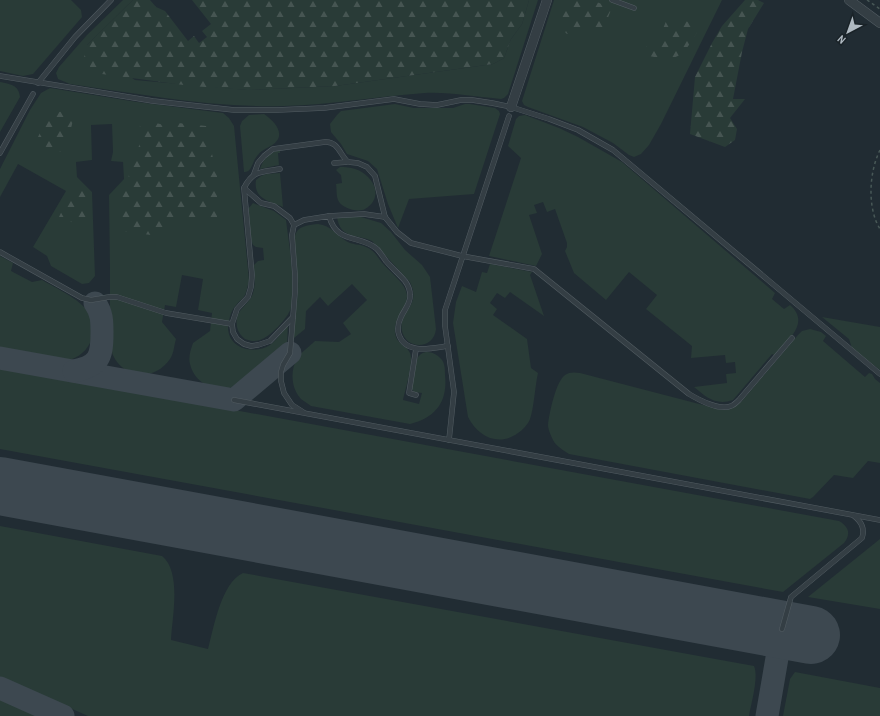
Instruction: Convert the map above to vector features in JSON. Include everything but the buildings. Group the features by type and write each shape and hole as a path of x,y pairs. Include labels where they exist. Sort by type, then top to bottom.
{"street":[{"path":"510,112 547,0"},
{"path":"849,0 880,23"}],"lane":[{"path":"38,83 74,37 111,0"},
{"path":"612,0 634,8"},
{"path":"0,76 189,106 234,110 324,108 394,99 420,104 437,105 461,100 472,100 492,103 510,112 528,112 563,124 589,136 613,150 880,374"},
{"path":"0,153 33,94"},
{"path":"448,440 454,392 445,326 446,310 462,256 510,112"},
{"path":"293,317 270,341 258,346 244,344 237,339 233,332 232,324 237,309 248,297 252,275 244,188 254,174 258,163 273,149 331,142 335,144 343,158 348,162"},
{"path":"334,163 358,163 367,167 375,176 385,217 397,232 412,242 462,256 534,269 689,394 702,402 725,407 732,406 739,400 792,338"},
{"path":"254,174 280,169"},
{"path":"244,188 261,203 274,206 290,218 294,225 292,235 295,275 293,317 290,353 282,368 281,381 284,393 292,405 306,414"},
{"path":"294,225 304,220 329,216 364,214 385,217"},
{"path":"329,216 333,225 341,234 366,243 377,249 406,283 410,300 399,321 398,333 404,343 416,349 448,346"},
{"path":"0,252 82,298 91,300 117,297 166,313 232,324"},
{"path":"416,349 409,393 416,395"},
{"path":"234,400 880,520"},
{"path":"782,629 791,597 862,538 864,530 860,520 853,515"}],"path":[{"path":"867,0 880,9"},
{"path":"880,150 872,176 872,206 876,222 880,229"}],"green space":[{"path":"0,0 71,0 81,10 82,17 33,74 23,76 0,71"},
{"path":"123,0 133,0 87,45 135,80 248,90 335,86 493,64 504,58 511,39 522,24 529,0 538,0 508,94 504,98 425,93 319,104 257,106 203,103 150,96 70,84 58,79 56,73 59,67 87,35"},
{"path":"133,0 150,0 156,7 165,11 188,41 194,36 199,43 207,37 202,31 211,24 192,0 529,0 522,24 511,39 504,58 493,64 335,86 248,90 191,86 102,74 91,68 84,58 87,45"},
{"path":"554,0 722,0 661,124 649,145 641,154 634,157 629,155 613,143 583,127 524,105 522,101"},
{"path":"566,0 591,0 602,4 607,4 611,10 603,30 582,24 576,34 567,34 561,28 563,9"},
{"path":"745,0 758,0 764,3 748,29 733,99 745,99 730,118 737,129 735,140 725,147 690,134 695,77 722,26"},
{"path":"675,18 689,22 697,32 687,47 679,56 673,58 649,56 645,51 647,44 654,44 658,41 667,19"},
{"path":"0,82 10,84 16,88 20,97 0,132"},
{"path":"50,88 137,102 223,113 229,118 234,126 249,280 245,295 233,309 228,327 229,334 237,345 250,350 257,350 273,343 288,324 287,345 240,384 225,389 210,386 197,378 190,364 189,361 193,343 210,331 212,313 198,310 203,279 182,275 176,307 165,305 162,322 176,339 170,359 162,367 153,373 144,375 135,374 126,370 113,356 110,345 109,195 124,179 123,162 111,161 113,152 112,124 91,125 92,160 76,162 77,177 92,192 95,276 89,283 82,284 51,266 47,256 33,247 66,191 18,164 0,197 0,169 30,110 41,93"},
{"path":"395,104 414,108 453,108 470,104 495,108 500,114 474,194 409,199 398,228 388,204 377,169 368,161 347,154 331,132 330,124 341,111"},
{"path":"76,110 64,153 35,143 50,113"},
{"path":"264,114 277,127 279,131 278,139 255,158 249,171 244,172 240,126 242,121 249,115"},
{"path":"525,115 578,137 622,162 775,293 772,299 784,309 790,305 796,312 798,325 795,332 774,355 772,354 733,400 721,402 712,400 694,387 727,383 726,374 736,373 735,362 726,363 725,355 691,358 692,346 646,309 657,295 629,272 606,300 574,273 565,251 567,243 555,209 547,212 543,202 534,205 537,213 529,215 542,254 536,266 489,256 521,158 508,146 516,119 519,116"},
{"path":"152,120 156,123 164,125 169,122 206,126 209,128 210,146 217,174 217,220 199,221 187,216 178,218 167,227 151,235 122,231 120,196 128,184 130,163 139,146 140,124"},
{"path":"280,150 280,153 278,153 279,165 260,169 267,156"},
{"path":"340,167 359,170 368,177 374,185 376,194 370,206 362,210 354,210 340,203 337,196 336,184 342,183 341,175 336,170"},
{"path":"280,173 283,207 268,201 260,195 256,186 256,180 261,176"},
{"path":"77,186 82,188 89,195 89,222 74,223 59,217 72,190"},
{"path":"253,203 274,211 286,220 292,264 293,287 291,308 286,317 269,335 260,340 251,341 245,339 241,335 237,329 237,321 240,312 251,297 254,290 254,265 258,261 264,260 263,248 253,245 250,237 248,209"},
{"path":"337,217 361,217 381,223 391,232 405,250 422,265 430,277 436,329 434,336 430,341 420,345 414,344 409,342 402,331 403,318 412,303 413,297 413,290 410,282 372,241 350,235 345,232 339,224"},
{"path":"318,224 330,228 348,242 364,246 372,251 404,287 407,300 395,327 397,340 408,350 411,357 410,369 403,400 419,404 422,393 414,392 411,388 417,359 422,353 429,352 436,354 442,360 445,367 445,384 442,400 433,413 427,417 410,424 311,406 301,399 295,390 293,385 293,368 299,356 315,341 339,342 351,334 343,323 367,300 352,284 328,306 320,297 306,311 305,329 294,338 298,282 294,238 300,228"},
{"path":"0,256 13,263 11,271 32,282 42,280 72,297 89,312 93,321 94,331 88,347 82,353 72,359 57,361 0,349"},
{"path":"490,264 532,272 530,275 544,316 510,292 505,298 497,293 490,303 497,309 493,315 527,339 531,368 538,373 533,409 529,421 520,432 504,439 490,438 483,435 472,424 468,417 453,323 456,302 462,286 476,292 482,272 487,273"},
{"path":"822,317 880,327 880,370 852,348 849,339"},
{"path":"810,329 821,332 826,336 823,341 865,377 869,373 872,374 880,383 880,463 868,461 853,478 834,475 810,499 569,454 556,444 548,428 550,413 559,384 565,375 574,372 703,405 725,410 732,408 742,401 798,335 802,331"},
{"path":"0,367 839,521 847,528 848,537 844,543 783,592 0,449"},
{"path":"0,526 162,556 168,563 174,584 174,608 171,640 208,649 216,618 224,596 235,578 243,573 754,666 756,677 749,716 88,716 0,677"},
{"path":"880,539 880,609 808,597"},
{"path":"795,672 880,688 880,716 783,716 790,679"},
{"path":"0,697 44,716 0,716"}],"taxiway":[{"path":"74,371 94,363 100,354 102,341 102,321 95,303"},
{"path":"0,358 234,400 290,353"},
{"path":"767,716 782,629"},
{"path":"0,688 63,716"}],"runway":[{"path":"0,486 811,635"}]}
